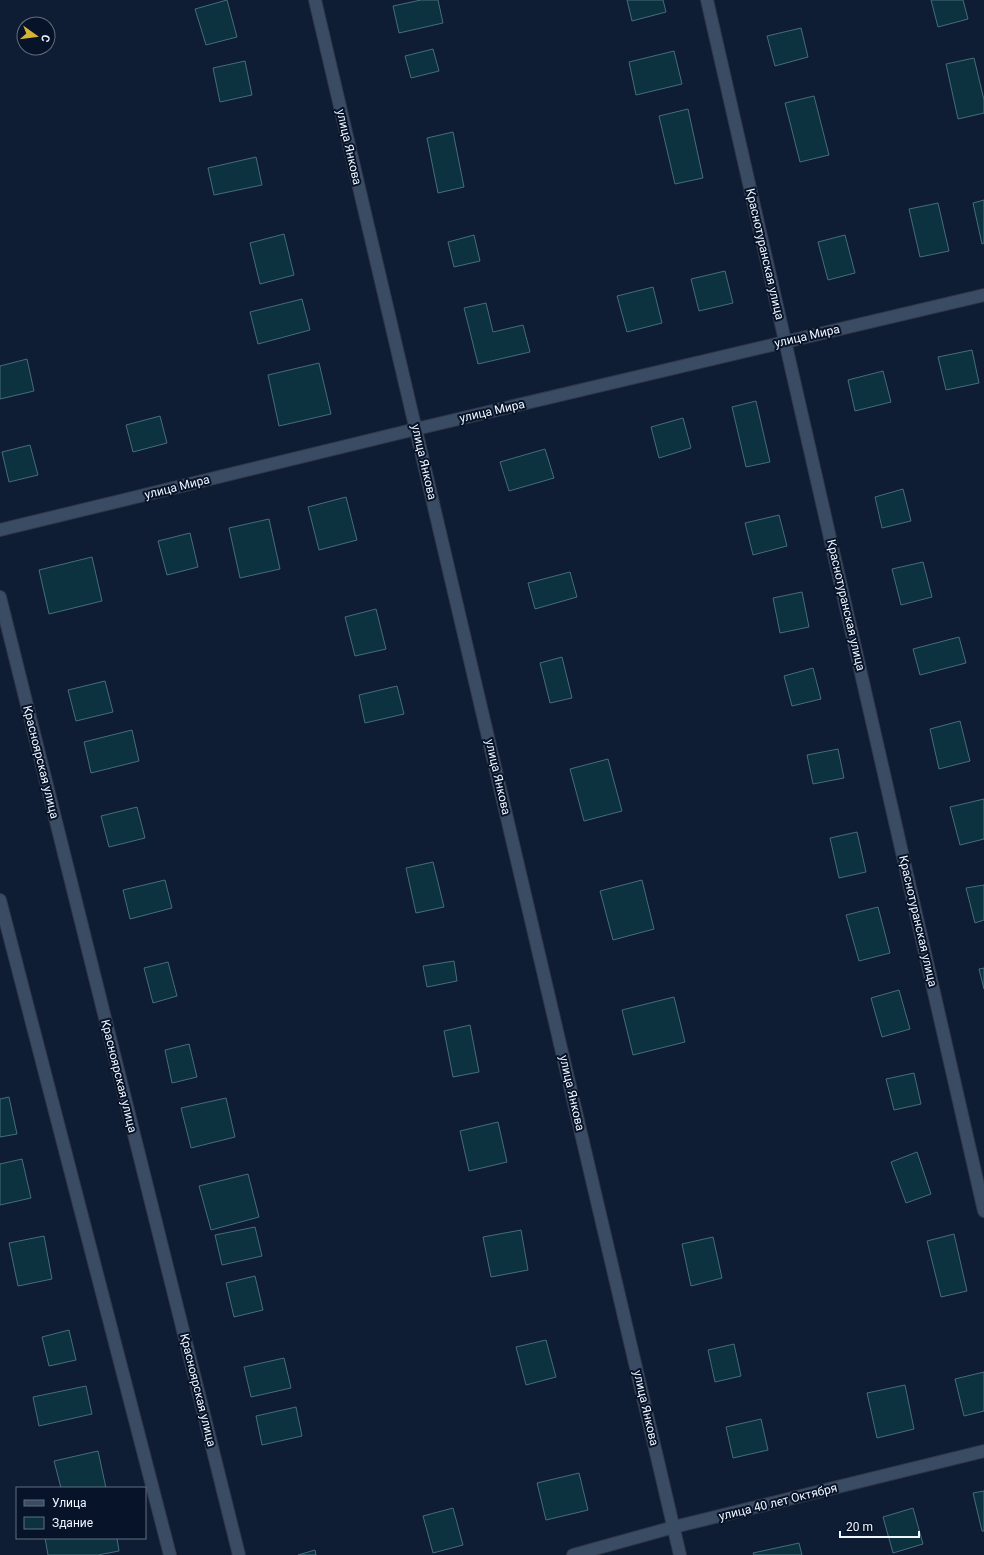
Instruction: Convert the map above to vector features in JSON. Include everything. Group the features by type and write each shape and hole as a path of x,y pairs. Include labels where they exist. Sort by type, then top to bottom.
{"street":[{"name":"улица Янкова","path":"315,0 680,1555"},
{"name":"Краснотуранская улица","path":"707,0 984,1211"},
{"name":"улица Мира","path":"0,530 416,429 984,295"},
{"name":"Красноярская улица","path":"0,597 239,1555"},
{"path":"0,900 170,1555"},
{"name":"улица 40 лет Октября","path":"573,1555 674,1527 984,1451"}],"building":[{"path":"227,0 237,37 206,45 195,9"},
{"path":"421,0 438,0 443,23 399,33 393,6"},
{"path":"627,0 663,0 666,12 632,21"},
{"path":"931,0 963,0 968,19 938,27"},
{"path":"801,28 808,57 775,66 767,36"},
{"path":"433,49 439,71 411,78 405,56"},
{"path":"674,51 682,84 636,95 629,62"},
{"path":"974,58 984,100 984,113 958,119 946,64"},
{"path":"245,61 252,95 220,102 213,68"},
{"path":"814,96 829,155 800,162 785,103"},
{"path":"688,109 703,178 675,184 659,116"},
{"path":"453,132 464,187 438,193 427,138"},
{"path":"256,157 262,185 214,195 208,168"},
{"path":"984,200 984,243 982,244 973,203"},
{"path":"938,203 949,251 920,257 909,209"},
{"path":"284,234 294,275 260,284 250,243"},
{"path":"474,235 480,261 454,267 448,242"},
{"path":"845,235 855,273 828,280 818,242"},
{"path":"725,271 733,303 699,311 691,279"},
{"path":"653,287 662,323 627,332 617,296"},
{"path":"302,299 310,330 258,344 250,312"},
{"path":"486,303 493,332 523,325 530,352 478,364 464,308"},
{"path":"972,350 979,383 946,390 938,357"},
{"path":"27,359 34,391 0,399 0,366"},
{"path":"319,363 331,414 279,426 268,375"},
{"path":"883,371 891,402 855,411 848,380"},
{"path":"756,401 770,462 746,467 732,407"},
{"path":"160,416 167,443 133,452 126,425"},
{"path":"683,418 691,448 659,458 651,427"},
{"path":"30,445 38,475 9,482 2,452"},
{"path":"545,449 554,478 509,491 500,462"},
{"path":"903,489 911,521 882,528 875,497"},
{"path":"346,497 357,540 319,550 308,507"},
{"path":"779,515 787,546 753,555 745,523"},
{"path":"269,519 280,569 240,578 229,528"},
{"path":"190,533 198,567 167,575 158,541"},
{"path":"92,557 102,601 49,614 39,570"},
{"path":"923,562 932,597 901,605 892,569"},
{"path":"570,572 577,597 535,609 528,583"},
{"path":"802,592 809,627 780,633 773,598"},
{"path":"376,609 386,649 355,656 345,617"},
{"path":"959,637 966,663 920,675 913,649"},
{"path":"562,657 572,698 550,703 540,663"},
{"path":"813,668 821,699 792,706 784,676"},
{"path":"105,681 113,712 76,721 68,690"},
{"path":"397,686 404,714 365,723 359,695"},
{"path":"960,721 970,761 939,769 930,729"},
{"path":"132,730 139,761 91,773 84,742"},
{"path":"838,749 844,778 813,784 807,755"},
{"path":"608,759 622,811 584,821 570,769"},
{"path":"984,799 984,839 960,845 950,807"},
{"path":"137,807 145,838 109,847 101,816"},
{"path":"857,832 866,872 839,878 830,838"},
{"path":"433,862 444,907 416,913 406,868"},
{"path":"165,880 172,908 130,919 123,890"},
{"path":"642,880 654,929 613,940 600,891"},
{"path":"984,885 984,920 975,923 966,888"},
{"path":"878,907 890,953 859,961 846,915"},
{"path":"454,961 457,981 427,987 423,966"},
{"path":"168,962 177,996 153,1003 144,968"},
{"path":"984,968 984,989 979,969"},
{"path":"899,990 910,1029 882,1037 871,998"},
{"path":"674,997 685,1042 633,1055 622,1010"},
{"path":"470,1025 479,1072 453,1077 444,1031"},
{"path":"189,1044 197,1077 172,1083 165,1050"},
{"path":"914,1073 921,1104 894,1110 886,1079"},
{"path":"9,1097 17,1134 0,1137 0,1099"},
{"path":"226,1098 235,1137 191,1148 181,1108"},
{"path":"498,1122 507,1162 469,1171 460,1131"},
{"path":"917,1152 931,1194 906,1203 891,1162"},
{"path":"22,1159 31,1198 0,1205 0,1164"},
{"path":"248,1174 259,1217 211,1230 199,1186"},
{"path":"255,1227 262,1256 222,1265 215,1235"},
{"path":"521,1230 528,1270 491,1277 483,1237"},
{"path":"954,1234 967,1291 941,1297 927,1241"},
{"path":"44,1236 52,1279 18,1286 9,1243"},
{"path":"713,1237 722,1278 691,1286 682,1244"},
{"path":"255,1276 263,1310 234,1317 226,1283"},
{"path":"69,1330 76,1360 49,1366 42,1337"},
{"path":"546,1340 556,1377 526,1385 516,1347"},
{"path":"734,1344 741,1376 715,1382 708,1350"},
{"path":"284,1358 291,1388 251,1397 244,1367"},
{"path":"984,1372 984,1411 964,1416 955,1379"},
{"path":"905,1385 914,1429 877,1438 867,1393"},
{"path":"86,1386 92,1414 39,1426 33,1397"},
{"path":"296,1407 302,1436 262,1445 256,1416"},
{"path":"761,1419 768,1450 733,1458 726,1427"},
{"path":"98,1451 106,1487 61,1487 54,1461"},
{"path":"579,1473 588,1510 546,1520 537,1483"},
{"path":"984,1491 984,1531 982,1531 973,1493"},
{"path":"453,1508 463,1545 433,1553 423,1516"},
{"path":"913,1508 923,1544 893,1553 883,1517"},
{"path":"45,1539 117,1539 119,1551 98,1555 48,1555"},
{"path":"799,1543 802,1555 754,1555 753,1553"},
{"path":"315,1550 316,1555 298,1555"}]}
